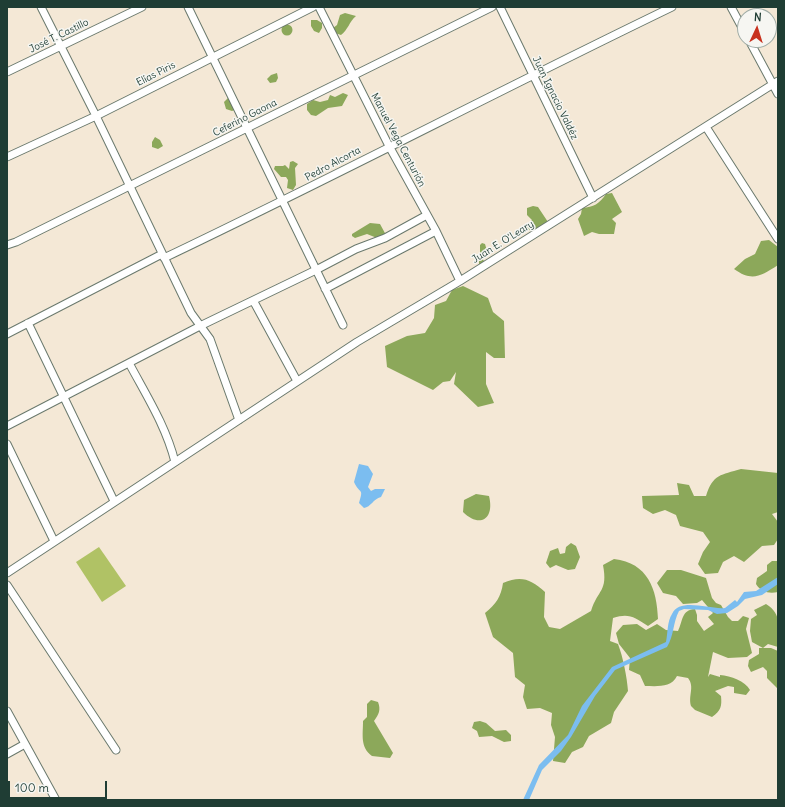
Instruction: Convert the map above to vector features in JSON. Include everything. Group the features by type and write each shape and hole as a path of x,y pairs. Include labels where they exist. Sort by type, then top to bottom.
{"street":[{"path":"41,7 96,116 191,312 202,325 210,339 239,420"},
{"name":"José T. Castillo","path":"7,72 142,7"},
{"path":"188,7 343,325"},
{"name":"Elías Piris","path":"7,157 96,116 313,7"},
{"name":"Manuel Vega Centurión","path":"319,7 389,146 436,231 460,282"},
{"name":"Ceferino Gaona","path":"7,246 353,74 492,7"},
{"name":"Juan Ignacio Valdéz","path":"500,7 593,198"},
{"name":"Pedro Alcorta","path":"7,334 162,254 164,258 283,201 532,74 672,7"},
{"path":"731,7 737,18"},
{"path":"753,48 775,83 778,94"},
{"name":"Juan E. O'Leary","path":"7,573 357,342 460,282 775,83"},
{"path":"706,127 775,228 778,239"},
{"path":"7,426 63,395 202,325 254,302 356,249 385,238 427,215"},
{"path":"325,289 436,231"},
{"path":"254,302 297,381"},
{"path":"28,324 114,501"},
{"path":"129,362 161,423 169,441 174,462"},
{"path":"7,444 54,541"},
{"path":"7,585 116,750"},
{"path":"7,711 56,800"},
{"path":"7,754 25,744"}],"green space":[{"path":"345,13 356,16 341,35 335,33 333,28 337,25 340,15"},
{"path":"311,20 317,20 322,23 322,28 319,33 314,31 311,26"},
{"path":"285,25 289,25 291,26 291,34 285,35 282,32 282,28"},
{"path":"277,73 278,78 276,82 270,83 267,79 271,75"},
{"path":"343,93 348,95 342,106 328,108 316,116 311,115 307,110 307,104 313,100 320,102 328,100 330,95 335,97"},
{"path":"228,98 235,99 239,104 237,109 232,111 226,109 224,102"},
{"path":"155,137 160,140 163,146 158,149 152,147 152,142"},
{"path":"293,161 298,164 295,168 296,185 293,190 287,188 288,180 286,177 281,177 274,169 275,166 285,165 289,169 290,162"},
{"path":"612,193 622,212 612,219 616,223 614,234 599,234 592,232 584,236 578,219 582,208 590,207 596,204 606,194"},
{"path":"533,206 538,207 548,222 546,226 531,231 527,228 527,225 532,220 527,215 527,208"},
{"path":"370,223 380,224 386,235 377,238 367,234 355,238 352,236 352,234"},
{"path":"769,240 778,247 778,265 761,275 756,276 746,275 734,269 745,259 755,254 761,241"},
{"path":"482,243 485,244 488,254 484,256 483,260 486,262 479,265 479,260 476,259 480,254 480,245"},
{"path":"463,286 488,298 493,312 504,321 505,358 494,358 486,352 486,384 494,403 478,407 454,384 456,372 450,381 443,382 433,390 387,367 385,346 407,336 425,333 434,318 435,305 446,301 452,290"},
{"path":"741,469 778,473 778,512 772,514 778,522 778,539 774,545 762,546 744,562 734,556 723,562 718,573 705,574 698,564 703,552 710,542 703,532 680,526 676,515 665,510 653,514 643,508 642,496 679,495 677,483 689,485 694,496 706,496 715,479 723,474"},
{"path":"476,494 489,496 490,511 488,516 480,520 475,520 463,512 464,500"},
{"path":"571,543 576,546 580,557 575,569 568,570 556,565 550,568 546,563 550,551 558,548 560,554 565,553 566,547"},
{"path":"99,547 126,586 102,602 76,562"},
{"path":"614,559 626,561 643,572 653,588 658,619 648,626 639,620 627,616 613,618 610,641 618,644 622,655 628,691 614,712 611,723 589,736 583,747 572,752 565,763 553,761 555,737 551,725 552,713 540,708 527,709 523,697 525,685 515,677 513,653 493,637 485,613 497,600 503,583 515,579 526,580 535,584 545,592 544,617 549,627 560,629 591,611 602,590 604,580 603,565"},
{"path":"772,561 778,561 778,592 771,593 763,591 756,584 757,578 767,571 767,565"},
{"path":"667,570 681,570 706,578 712,598 716,603 721,605 732,621 738,621 743,616 749,618 746,629 752,653 747,657 728,658 713,652 708,677 710,674 720,677 720,675 729,676 745,684 750,690 746,695 734,693 734,687 728,686 715,691 721,696 721,705 717,713 712,717 695,710 691,706 691,685 688,678 677,676 671,683 663,686 645,686 640,675 629,670 630,658 619,644 616,633 623,625 637,624 646,630 657,624 666,630 678,631 683,617 687,611 690,610 695,609 697,621 704,631 714,624 708,617 713,613 702,600 697,603 683,604 676,596 663,593 657,583"},
{"path":"766,604 775,612 777,617 779,628 778,647 768,644 763,648 752,642 750,631 751,619 757,615 754,610"},
{"path":"759,648 771,648 778,651 778,689 767,678 767,671 763,667 751,672 748,666 749,660 759,654"},
{"path":"371,700 378,702 379,712 374,721 393,753 390,758 372,756 364,745 363,721 367,717 367,704"},
{"path":"480,721 486,723 495,731 506,730 511,735 511,741 504,742 492,736 479,737 477,731 472,728 474,722"}],"water":[{"path":"359,464 368,466 373,474 368,487 371,491 375,489 385,489 381,497 364,508 359,503 361,491 354,482"},
{"path":"778,577 778,584 762,595 745,599 738,606 727,613 717,614 708,610 684,609 679,611 667,647 615,670 595,696 561,751 542,770 529,800 523,800 539,765 568,735 582,706 612,667 666,642 669,620 676,609 688,605 725,608 735,600 737,602 744,592 756,591"}]}
